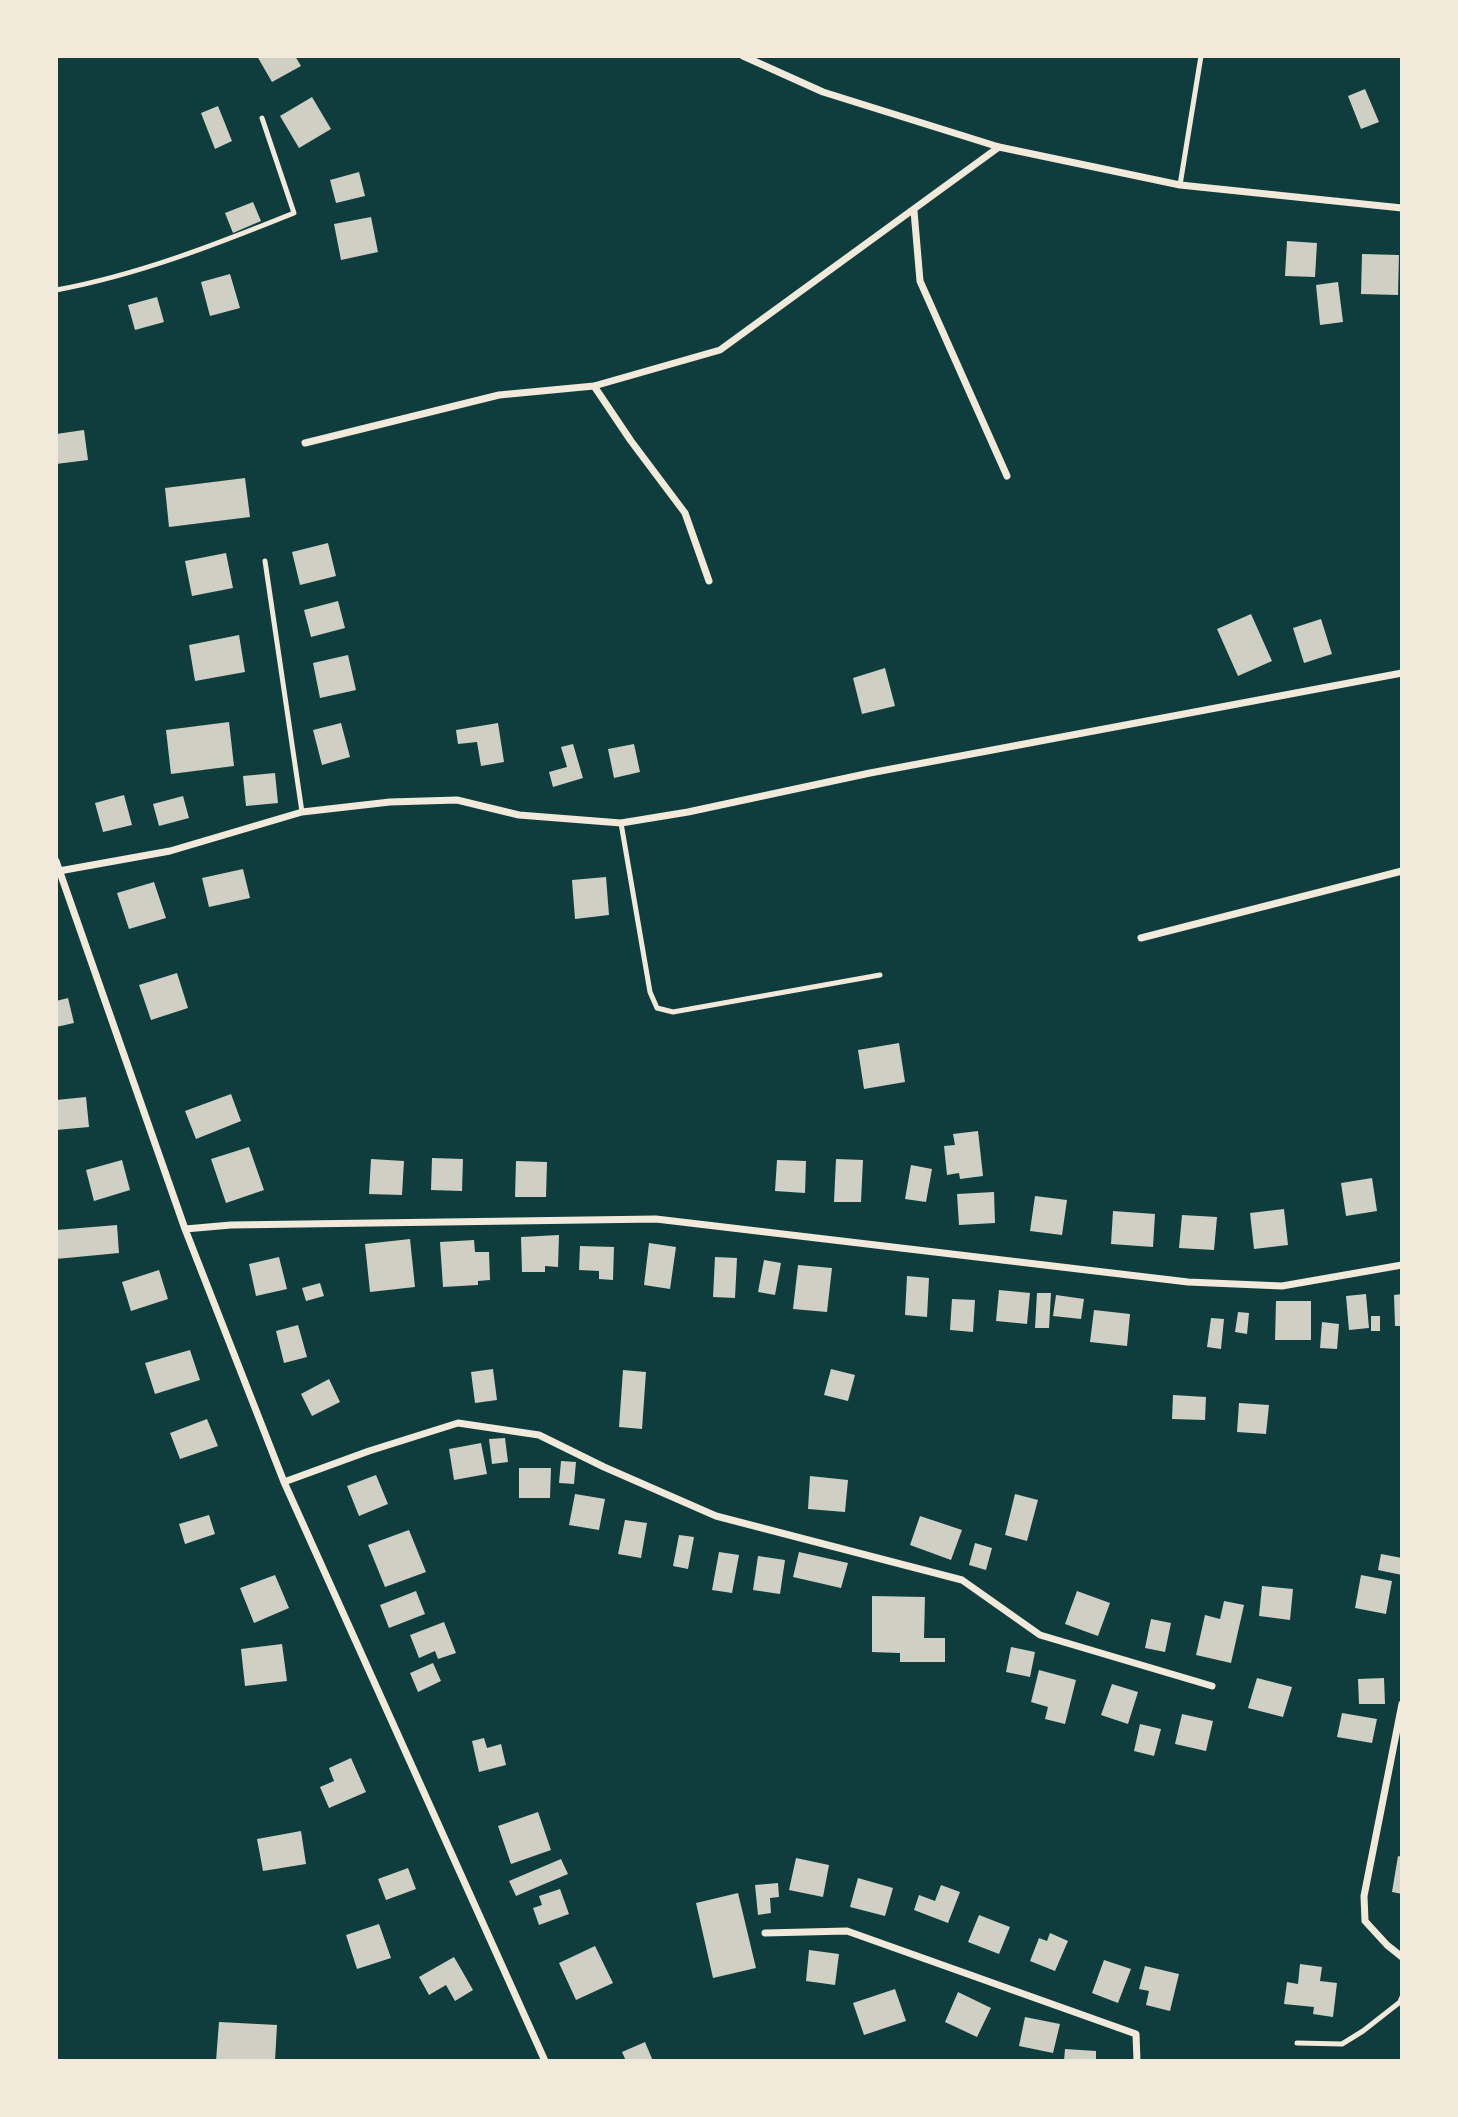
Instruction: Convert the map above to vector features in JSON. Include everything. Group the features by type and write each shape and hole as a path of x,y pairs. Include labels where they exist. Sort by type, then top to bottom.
{"street":[{"path":"743,56 823,92 999,147 1180,185 1402,208"},
{"path":"305,443 499,395 594,386 720,349 999,147"},
{"path":"914,211 920,281 1007,476"},
{"path":"594,386 685,513 709,581"},
{"path":"59,871 170,850 302,812 390,802 457,800 519,815 621,823 688,812 870,773 1402,673"},
{"path":"56,861 185,1229 284,1482 545,2061"},
{"path":"1141,938 1402,871"},
{"path":"185,1229 231,1225 656,1219 1188,1282 1282,1286 1402,1265"},
{"path":"284,1482 458,1423 539,1435 716,1516 962,1580 1040,1635 1212,1686"},
{"path":"1402,1704 1364,1896 1366,1921 1387,1945 1402,1957"},
{"path":"765,1933 847,1931 1136,2034 1137,2061"}],"lane":[{"path":"1180,185 1201,56"},
{"path":"56,290 99,282 223,242 294,213 262,118"},
{"path":"265,561 302,812"},
{"path":"621,823 650,992 657,1008 673,1012 880,975"},
{"path":"1297,2043 1342,2044 1372,2024 1400,2002 1402,1997"}],"building":[{"path":"257,56 295,56 301,66 272,82"},
{"path":"1365,89 1379,122 1361,129 1348,96"},
{"path":"312,97 331,129 299,148 280,116"},
{"path":"218,106 232,141 215,149 201,113"},
{"path":"359,172 365,196 336,203 330,180"},
{"path":"253,202 261,221 233,233 225,213"},
{"path":"371,217 378,252 341,260 334,224"},
{"path":"1287,241 1317,243 1315,277 1285,276"},
{"path":"1362,254 1399,255 1398,295 1361,294"},
{"path":"230,274 240,308 210,316 201,282"},
{"path":"1338,282 1343,322 1320,325 1316,285"},
{"path":"157,297 164,322 135,330 128,305"},
{"path":"84,430 88,460 56,464 56,434"},
{"path":"245,478 250,517 169,527 165,488"},
{"path":"328,543 336,576 300,585 292,552"},
{"path":"226,553 233,588 192,596 185,561"},
{"path":"338,601 345,628 311,637 304,610"},
{"path":"1251,614 1272,661 1238,676 1217,629"},
{"path":"1321,619 1332,654 1304,663 1293,628"},
{"path":"239,635 245,672 195,681 189,645"},
{"path":"348,655 356,690 320,698 313,663"},
{"path":"885,668 895,706 862,714 853,678"},
{"path":"229,722 234,766 171,774 166,730"},
{"path":"341,723 350,757 322,765 313,730"},
{"path":"498,723 504,762 481,766 477,742 458,744 456,730"},
{"path":"573,744 583,778 553,787 549,772 567,767 561,747"},
{"path":"634,744 640,772 614,778 608,749"},
{"path":"275,773 278,803 246,806 243,776"},
{"path":"124,795 132,825 103,832 95,803"},
{"path":"183,796 189,818 159,826 153,804"},
{"path":"243,869 250,898 209,907 202,878"},
{"path":"606,877 609,915 575,919 572,880"},
{"path":"154,882 166,918 129,929 117,893"},
{"path":"177,973 188,1008 151,1020 139,985"},
{"path":"68,998 74,1023 56,1027 56,1001"},
{"path":"899,1043 905,1082 864,1089 858,1050"},
{"path":"231,1094 241,1121 196,1139 185,1111"},
{"path":"86,1097 89,1127 56,1130 56,1100"},
{"path":"978,1131 983,1176 960,1179 959,1173 947,1175 944,1146 955,1145 953,1134"},
{"path":"249,1147 264,1190 226,1203 211,1159"},
{"path":"432,1158 463,1159 462,1191 431,1190"},
{"path":"371,1159 404,1161 402,1195 369,1194"},
{"path":"836,1159 863,1160 861,1202 834,1202"},
{"path":"122,1160 130,1190 94,1201 86,1170"},
{"path":"777,1160 806,1161 805,1193 775,1191"},
{"path":"516,1161 547,1162 546,1197 515,1197"},
{"path":"911,1165 932,1169 926,1202 905,1199"},
{"path":"1372,1178 1377,1211 1346,1216 1341,1183"},
{"path":"994,1192 995,1223 959,1225 957,1194"},
{"path":"1035,1196 1067,1200 1062,1235 1030,1231"},
{"path":"1284,1209 1288,1245 1254,1249 1250,1213"},
{"path":"1113,1211 1155,1214 1153,1247 1111,1244"},
{"path":"1182,1215 1217,1217 1214,1250 1179,1248"},
{"path":"117,1225 119,1253 56,1259 56,1230"},
{"path":"559,1235 558,1267 545,1266 545,1272 522,1272 521,1237"},
{"path":"410,1239 415,1287 370,1292 365,1244"},
{"path":"474,1240 475,1252 489,1252 490,1280 478,1281 478,1285 443,1287 440,1242"},
{"path":"649,1243 676,1247 670,1289 644,1285"},
{"path":"580,1246 614,1247 613,1280 599,1279 599,1271 579,1270"},
{"path":"279,1257 287,1289 256,1296 249,1264"},
{"path":"715,1257 737,1258 735,1298 713,1297"},
{"path":"764,1260 781,1263 775,1295 758,1292"},
{"path":"798,1265 832,1268 827,1312 793,1309"},
{"path":"159,1270 168,1299 131,1311 122,1282"},
{"path":"907,1276 929,1278 927,1317 905,1315"},
{"path":"320,1283 324,1296 306,1301 302,1288"},
{"path":"999,1290 1030,1293 1027,1324 996,1321"},
{"path":"1037,1293 1051,1293 1049,1328 1035,1328"},
{"path":"1366,1294 1369,1328 1349,1330 1346,1296"},
{"path":"1402,1294 1402,1326 1395,1326 1394,1295"},
{"path":"1056,1295 1084,1299 1081,1319 1053,1316"},
{"path":"952,1299 975,1300 973,1332 950,1330"},
{"path":"1276,1301 1311,1301 1311,1340 1275,1340"},
{"path":"1094,1310 1130,1314 1127,1346 1090,1342"},
{"path":"1238,1312 1249,1313 1247,1334 1235,1332"},
{"path":"1371,1316 1380,1316 1380,1331 1371,1331"},
{"path":"1211,1318 1224,1319 1221,1349 1207,1347"},
{"path":"1322,1322 1339,1324 1337,1349 1320,1348"},
{"path":"298,1325 307,1357 284,1363 276,1331"},
{"path":"190,1350 200,1380 155,1394 145,1363"},
{"path":"493,1369 497,1400 475,1403 471,1372"},
{"path":"831,1369 855,1375 848,1401 824,1395"},
{"path":"623,1370 646,1372 642,1429 619,1427"},
{"path":"329,1379 340,1402 312,1416 301,1394"},
{"path":"1173,1395 1206,1397 1205,1420 1172,1419"},
{"path":"1239,1403 1269,1405 1266,1434 1237,1432"},
{"path":"207,1419 218,1446 180,1459 170,1433"},
{"path":"505,1438 508,1462 492,1464 489,1439"},
{"path":"481,1443 487,1474 454,1480 449,1449"},
{"path":"561,1461 576,1462 574,1484 559,1483"},
{"path":"519,1468 551,1468 550,1498 519,1498"},
{"path":"376,1475 388,1504 359,1516 347,1486"},
{"path":"810,1476 848,1480 845,1512 808,1509"},
{"path":"575,1494 605,1499 599,1530 569,1525"},
{"path":"1015,1494 1038,1500 1027,1541 1005,1535"},
{"path":"209,1515 215,1534 185,1544 179,1524"},
{"path":"920,1516 962,1530 951,1560 910,1545"},
{"path":"625,1520 647,1523 641,1558 618,1554"},
{"path":"409,1530 426,1572 385,1587 368,1545"},
{"path":"679,1535 694,1537 688,1569 673,1566"},
{"path":"975,1543 992,1548 986,1570 969,1565"},
{"path":"719,1552 739,1555 732,1593 712,1590"},
{"path":"799,1552 848,1563 841,1588 793,1577"},
{"path":"1381,1554 1402,1558 1402,1575 1378,1570"},
{"path":"758,1556 785,1560 780,1594 753,1590"},
{"path":"275,1575 289,1608 254,1623 240,1588"},
{"path":"1361,1575 1392,1581 1386,1614 1355,1608"},
{"path":"1262,1586 1293,1589 1290,1620 1259,1616"},
{"path":"416,1591 425,1614 389,1628 380,1605"},
{"path":"1077,1591 1110,1603 1098,1636 1065,1624"},
{"path":"872,1596 925,1597 924,1638 945,1638 945,1662 900,1662 900,1653 872,1652"},
{"path":"1224,1601 1244,1605 1231,1663 1196,1655 1205,1615 1220,1619"},
{"path":"1151,1619 1171,1623 1165,1652 1145,1648"},
{"path":"444,1622 456,1653 438,1659 435,1651 419,1658 410,1635"},
{"path":"282,1644 287,1681 245,1686 241,1649"},
{"path":"1011,1647 1035,1652 1030,1677 1006,1672"},
{"path":"433,1663 441,1681 418,1692 410,1673"},
{"path":"1039,1670 1076,1680 1065,1724 1045,1719 1048,1707 1031,1702"},
{"path":"1257,1678 1292,1687 1283,1717 1248,1708"},
{"path":"1384,1678 1385,1704 1359,1704 1358,1679"},
{"path":"1112,1684 1138,1692 1128,1724 1101,1715"},
{"path":"1342,1713 1377,1719 1372,1743 1337,1737"},
{"path":"1182,1714 1213,1721 1206,1751 1175,1744"},
{"path":"1140,1724 1161,1729 1154,1756 1134,1751"},
{"path":"484,1738 487,1748 501,1744 506,1765 479,1772 472,1741"},
{"path":"351,1758 366,1792 329,1808 320,1787 334,1781 329,1768"},
{"path":"538,1812 551,1850 511,1864 498,1826"},
{"path":"301,1831 306,1864 263,1871 257,1839"},
{"path":"1398,1856 1402,1857 1402,1894 1392,1892"},
{"path":"796,1858 829,1865 823,1897 789,1890"},
{"path":"561,1859 568,1874 516,1896 509,1881"},
{"path":"408,1868 416,1889 386,1900 378,1879"},
{"path":"858,1878 893,1888 885,1916 850,1907"},
{"path":"778,1883 779,1897 770,1898 771,1913 758,1915 755,1885"},
{"path":"941,1885 960,1892 948,1923 914,1910 919,1895 935,1901"},
{"path":"560,1889 569,1914 539,1925 533,1908 542,1905 539,1896"},
{"path":"738,1893 756,1968 713,1978 696,1903"},
{"path":"979,1915 1010,1927 999,1954 968,1942"},
{"path":"379,1924 391,1958 357,1969 346,1935"},
{"path":"1050,1933 1068,1941 1055,1971 1030,1961 1039,1938 1047,1941"},
{"path":"595,1946 613,1983 576,2000 559,1963"},
{"path":"809,1950 839,1954 835,1985 806,1981"},
{"path":"454,1957 473,1990 455,2001 446,1985 429,1995 419,1977"},
{"path":"1104,1960 1131,1969 1118,2003 1092,1993"},
{"path":"1300,1964 1322,1967 1320,1981 1337,1983 1333,2017 1313,2014 1314,2007 1284,2004 1287,1982 1298,1984"},
{"path":"1145,1966 1179,1974 1170,2011 1146,2005 1149,1991 1139,1989"},
{"path":"895,1989 906,2021 864,2035 853,2003"},
{"path":"958,1992 991,2008 977,2037 945,2022"},
{"path":"1025,2017 1060,2024 1053,2053 1019,2046"},
{"path":"219,2022 277,2025 275,2061 216,2061"},
{"path":"645,2042 653,2061 626,2061 622,2052"},
{"path":"1065,2049 1096,2051 1096,2061 1064,2061"}]}
